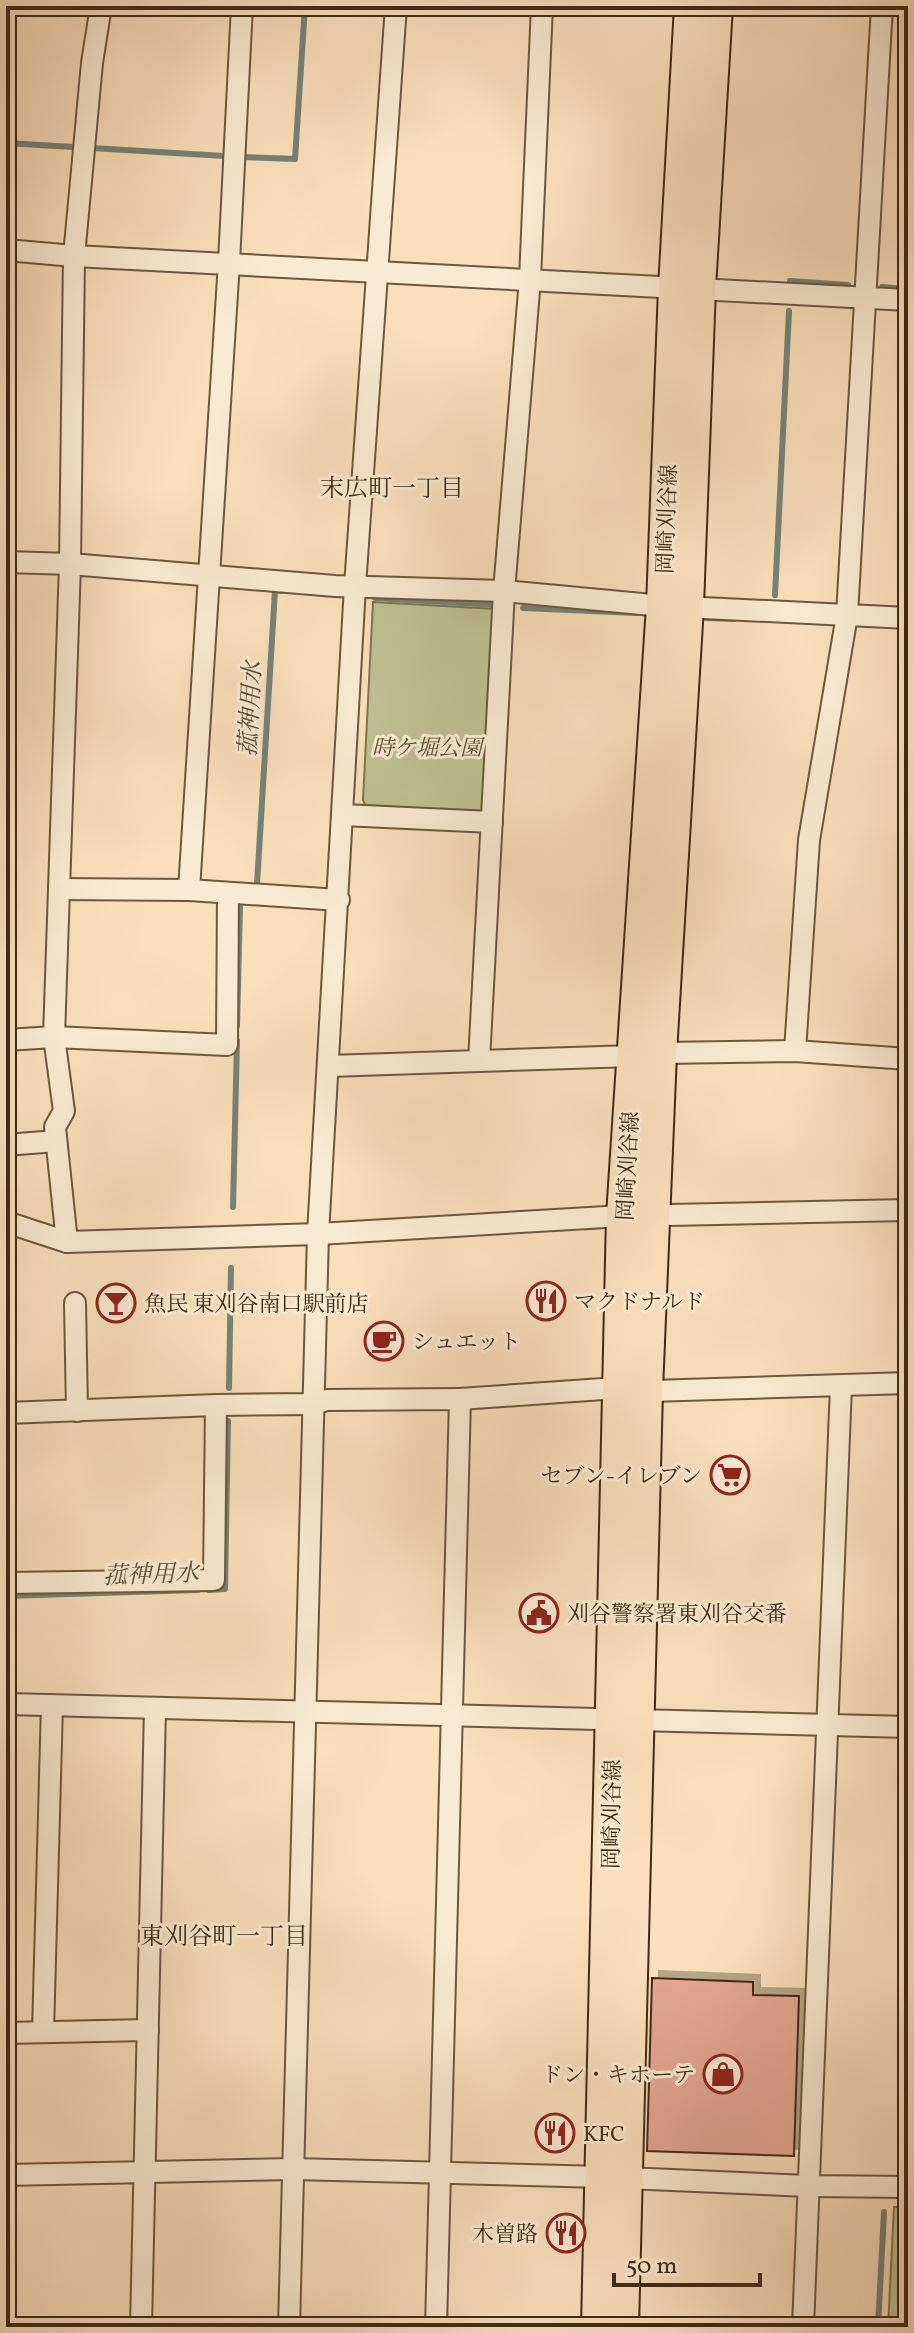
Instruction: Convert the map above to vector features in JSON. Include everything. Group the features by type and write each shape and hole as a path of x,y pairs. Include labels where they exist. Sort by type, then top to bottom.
{"main road":[{"name":"岡崎刈谷線","path":"622,2327 615,2177 632,1391 638,1216 675,606 687,288 691,6"},
{"name":"岡崎刈谷線","path":"687,288 716,6"},
{"name":"岡崎刈谷線","path":"598,2327 615,2177"}],"street":[{"path":"67,1242 55,1127 64,1111 54,1037 70,564 74,256 92,63 101,6"},
{"path":"189,890 242,6"},
{"path":"289,2327 318,1234 355,586 396,6"},
{"path":"479,1061 504,591 530,279 542,6"},
{"path":"795,1051 809,840 847,615 882,6"},
{"path":"6,250 908,300"},
{"path":"6,562 355,586 504,591 675,606 908,618"},
{"path":"343,815 492,822"},
{"path":"59,889 189,890 339,900"},
{"path":"6,1040 54,1037 227,1045 228,894"},
{"path":"329,1066 795,1051 908,1059"},
{"path":"6,1145 56,1141"},
{"path":"6,1222 67,1242 318,1234 638,1216 908,1210"},
{"path":"75,1303 77,1411"},
{"path":"6,1413 314,1404 327,1400 460,1399 603,1389 632,1391 908,1383"},
{"path":"803,2327 841,1386"},
{"path":"436,2327 460,1399"},
{"path":"6,1583 214,1580 216,1405"},
{"path":"6,1704 908,1727"},
{"path":"43,2032 52,1705"},
{"path":"141,2327 155,1708"},
{"path":"6,2033 148,2030"},
{"path":"6,2175 294,2169 908,2187"}],"green space":[{"name":"時ケ堀公園","path":"373,602 496,609 487,810 479,816 367,809 363,800"},
{"path":"894,2207 908,2207 908,2327 888,2327"}],"building":[{"name":"ドン・キホーテ","path":"652,1978 753,1982 753,1995 799,1996 794,2156 647,2151"}],"waterway":[{"path":"241,157 295,159 305,6"},
{"path":"6,143 73,147"},
{"path":"92,148 224,156"},
{"name":"菰神用水","path":"790,281 848,285"},
{"name":"菰神用水","path":"882,287 908,289"},
{"name":"菰神用水","path":"775,595 789,311"},
{"name":"菰神用水","path":"257,884 275,590 281,591"},
{"name":"菰神用水","path":"375,598 496,605"},
{"name":"菰神用水","path":"523,608 636,613"},
{"name":"菰神用水","path":"706,618 734,619"},
{"name":"菰神用水","path":"237,1026 240,906"},
{"name":"菰神用水","path":"233,1207 237,1041"},
{"name":"菰神用水","path":"229,1388 231,1268"},
{"name":"菰神用水","path":"209,1590 225,1589 228,1421"},
{"name":"菰神用水","path":"6,1596 198,1590"},
{"path":"878,2327 884,2212"}],"place":[{"name":"マクドナルド","path":"546,1301"},
{"name":"魚民 東刈谷南口駅前店","path":"116,1303"},
{"name":"シュエット","path":"384,1341"},
{"name":"セブン-イレブン","path":"730,1475"},
{"name":"刈谷警察署東刈谷交番","path":"539,1613"},
{"name":"ドン・キホーテ","path":"723,2074"},
{"name":"KFC","path":"555,2133"},
{"name":"木曽路","path":"566,2233"}],"district":[{"name":"末広町一丁目","path":"392,488"},
{"name":"東刈谷町一丁目","path":"224,1936"}]}
